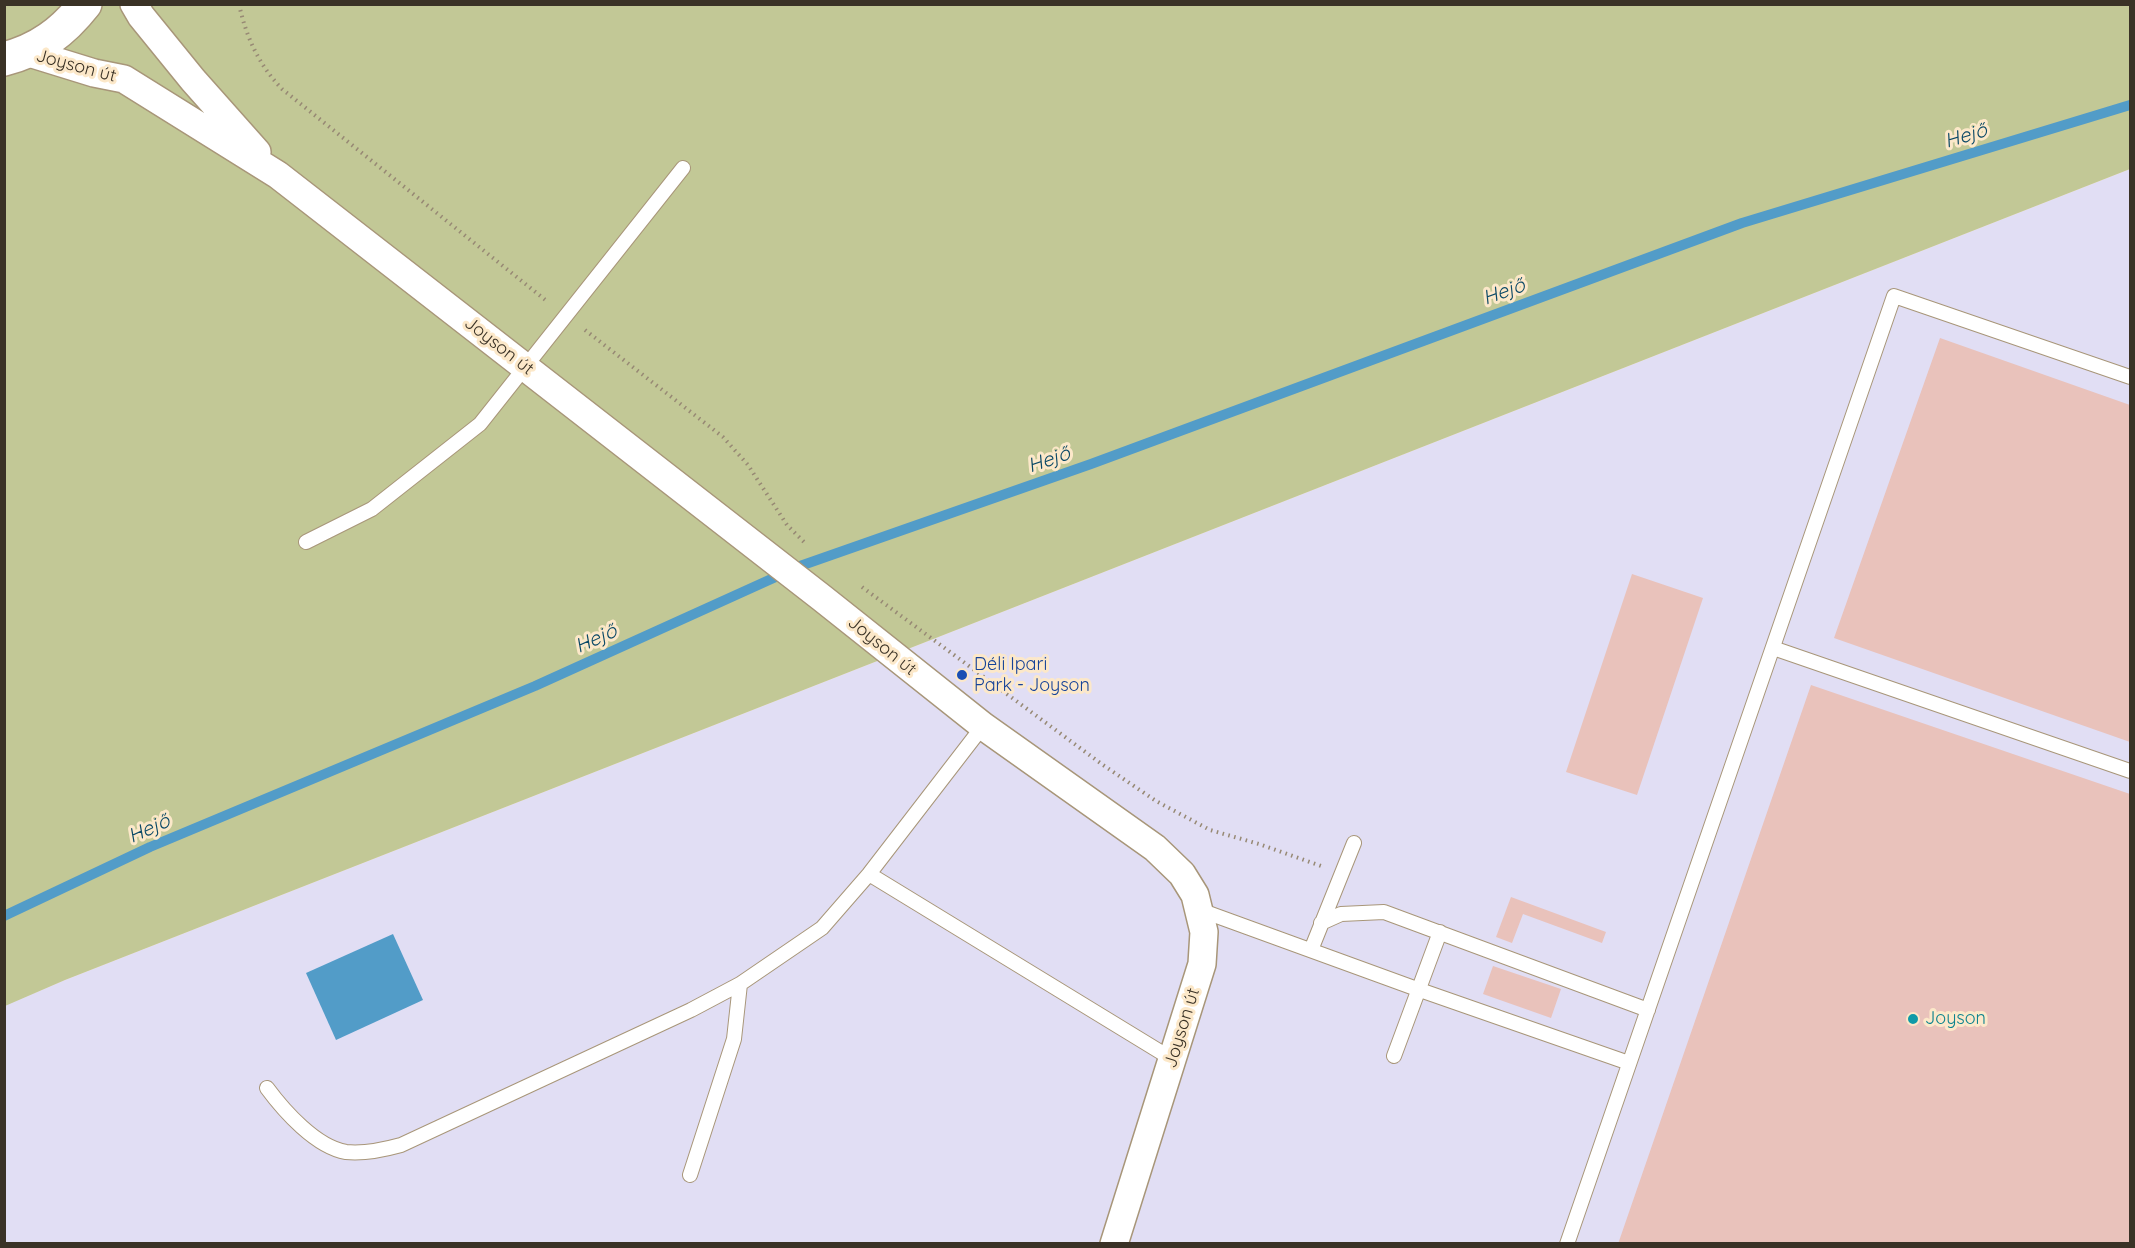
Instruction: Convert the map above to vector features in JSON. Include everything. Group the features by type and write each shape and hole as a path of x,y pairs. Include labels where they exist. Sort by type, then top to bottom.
{"main road":[{"path":"15,56 49,40 69,24 85,4"}],"street":[{"name":"Joyson út","path":"134,4 141,16 193,80 278,175"},
{"name":"Joyson út","path":"15,56 124,79 278,175 822,598 982,726 1155,848 1189,884 1200,909 1204,942 1202,963 1114,1244"}],"lane":[{"path":"306,542 372,509 480,424 527,368 683,168"},
{"path":"1567,1244 1894,296 2130,377"},
{"path":"1773,648 2130,771"},
{"path":"267,1088 294,1121 326,1143 343,1151 362,1153 378,1151 412,1140 680,1015 740,984 822,927 869,874 982,726"},
{"path":"1311,950 1354,843"},
{"path":"869,874 1173,1059"},
{"path":"1200,909 1417,989 1629,1063"},
{"path":"1321,923 1341,914 1384,912 1648,1010"},
{"path":"1394,1056 1440,932"},
{"path":"690,1175 734,1039 740,984"}],"path":[{"path":"239,4 244,26 257,56 269,75 282,89 566,316 723,437 748,465 787,525"},
{"path":"865,589 1103,765 1156,801 1210,830 1259,844 1342,873"}],"shaded area":[{"path":"2130,169 2130,1243 5,1243 4,1006 65,980"}],"green space":[{"path":"5,5 2130,5 2130,169 65,980 5,1006"}],"water":[{"path":"393,934 423,1000 336,1040 306,973"}],"building":[{"path":"1940,338 2130,405 2130,742 1834,638"},
{"path":"1632,574 1703,598 1637,795 1566,772"},
{"name":"Joyson","path":"1811,685 2130,794 2130,1244 1618,1244"},
{"path":"1511,897 1606,932 1602,943 1523,914 1512,943 1496,937"},
{"path":"1493,966 1561,989 1551,1018 1483,994"}],"waterway":[{"name":"Hejő","path":"4,916 150,847 535,686 800,566 1091,464 1742,223 2130,105"}],"place":[{"name":"Déli Ipari Park - Joyson","path":"962,675"},
{"name":"Joyson","path":"1913,1019"}]}
